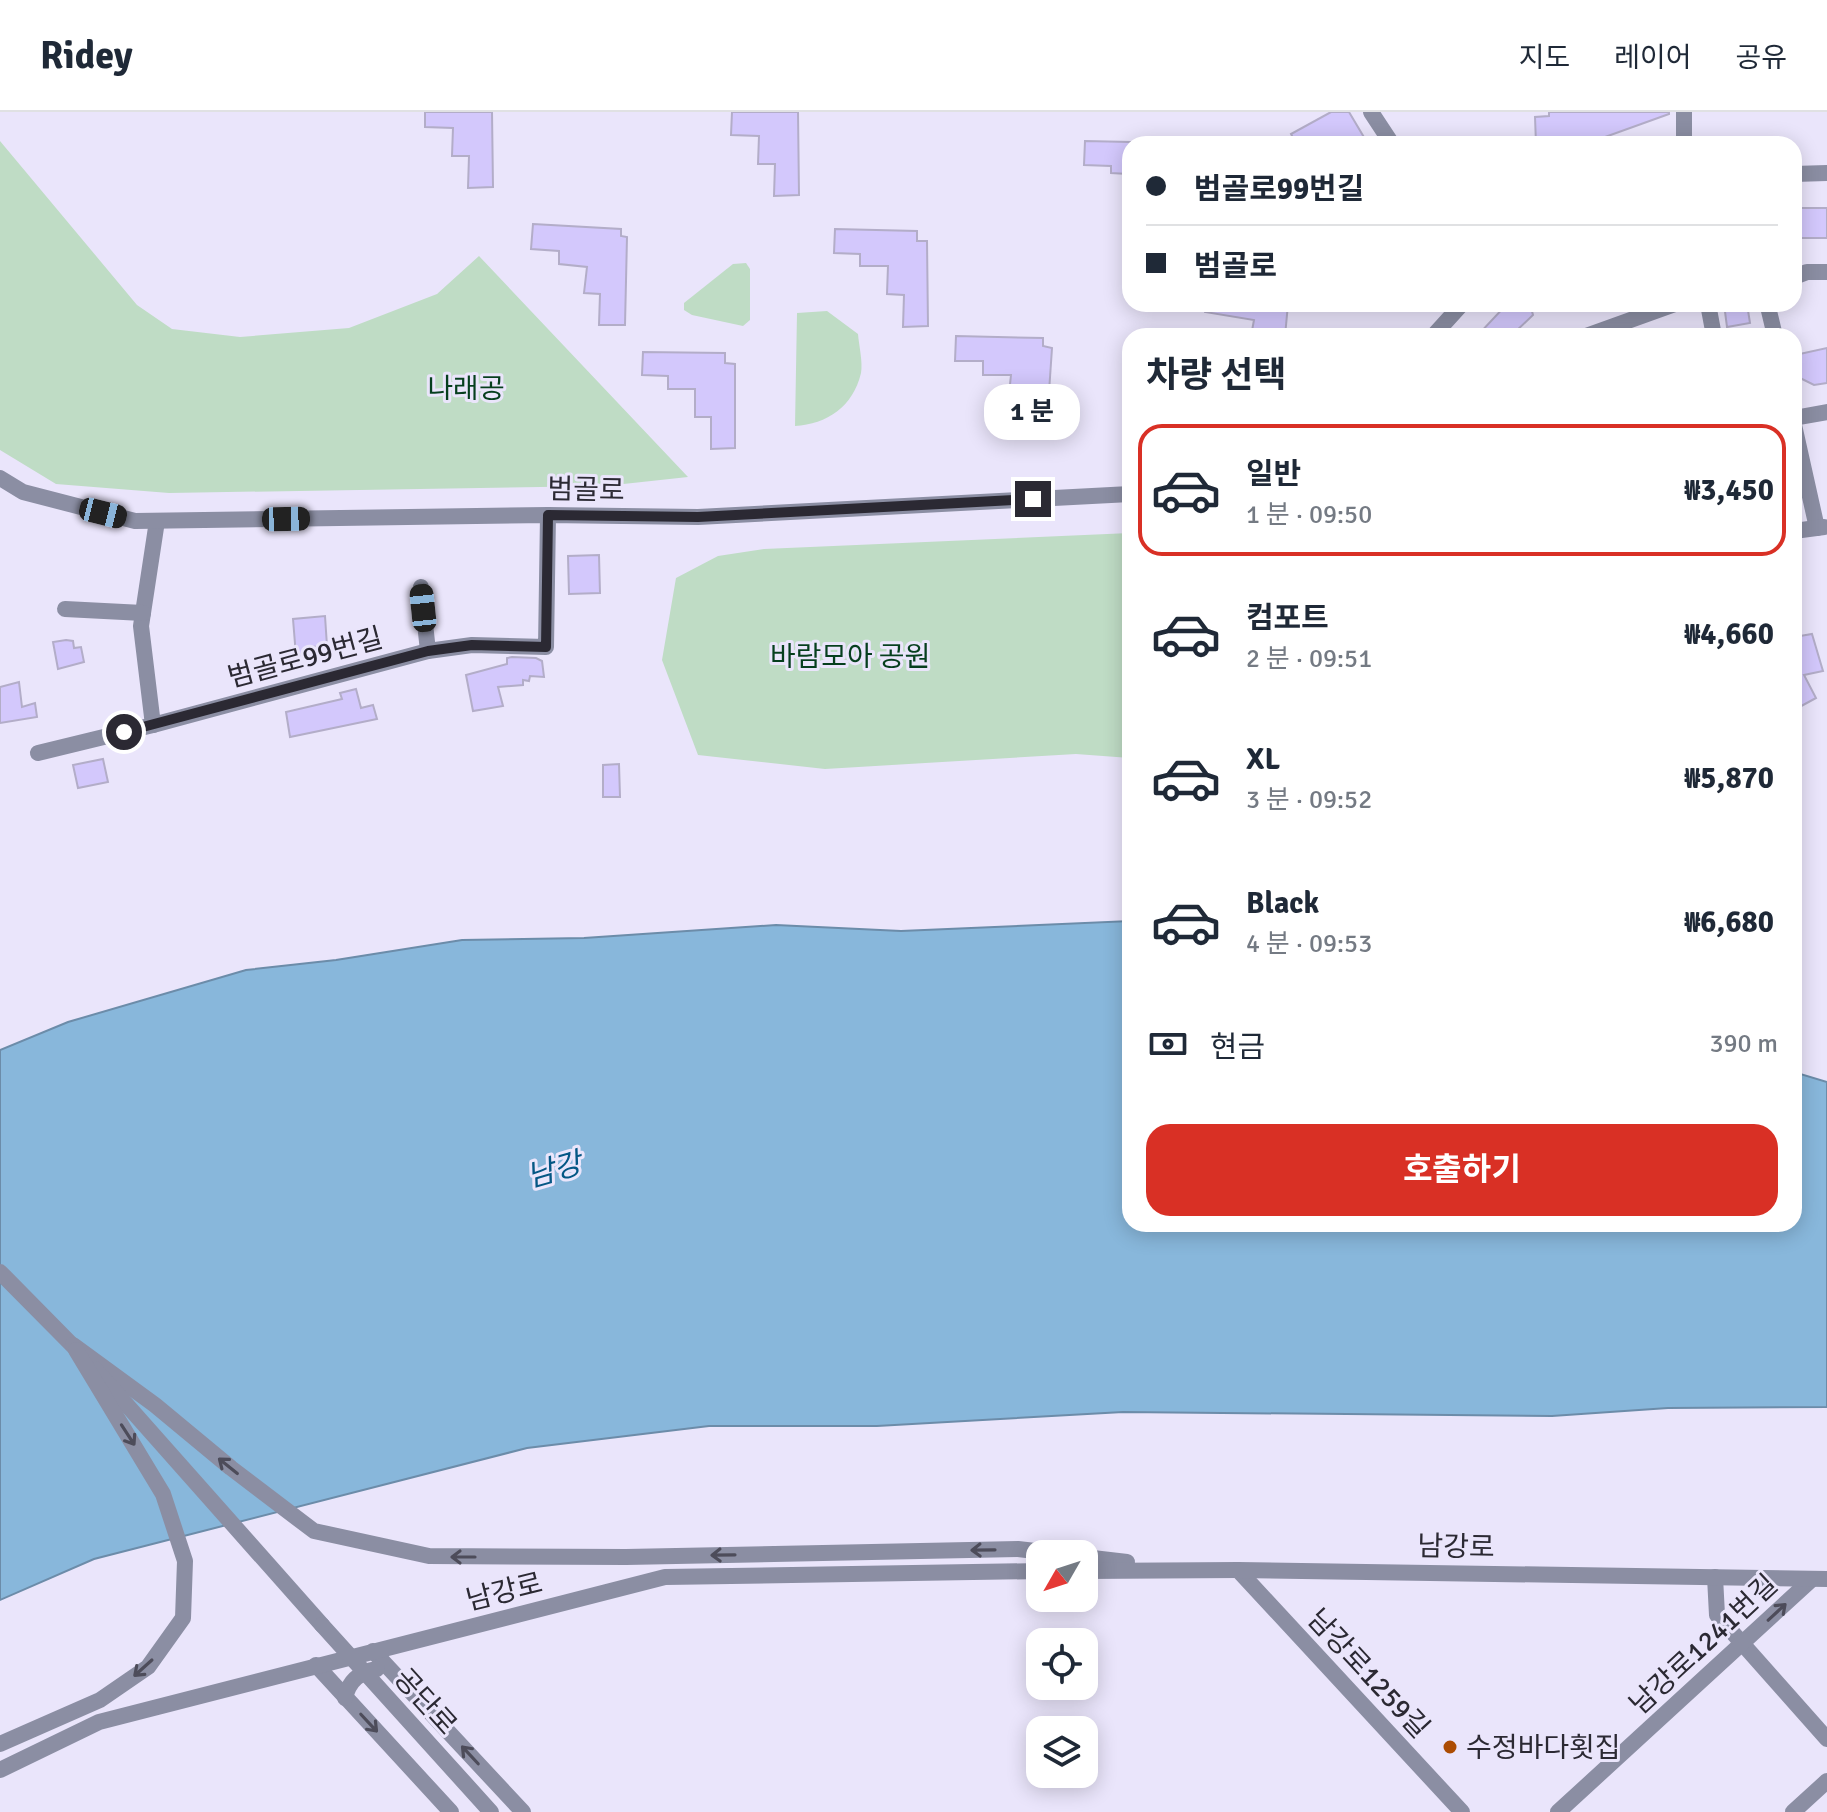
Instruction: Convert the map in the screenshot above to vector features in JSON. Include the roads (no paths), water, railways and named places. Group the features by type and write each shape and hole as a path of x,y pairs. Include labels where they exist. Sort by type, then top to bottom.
{"street":[{"path":"1371,112 1387,136"},
{"path":"1684,112 1684,136"},
{"path":"1802,174 1827,173"},
{"path":"1802,274 1827,272"},
{"path":"1440,328 1455,312"},
{"path":"1608,328 1653,312"},
{"path":"1802,417 1827,412"},
{"path":"1802,454 1822,528 1802,530"},
{"name":"범골로","path":"0,478 23,492 135,521 548,515 698,517 1122,494"},
{"name":"범골로99번길","path":"38,753 428,651 472,645 546,647 548,515"},
{"path":"153,725 141,626 157,521"},
{"path":"421,587 428,651"},
{"path":"65,609 143,613"},
{"path":"0,1272 73,1345 314,1531 429,1556 626,1557 1026,1550"},
{"path":"0,1744 112,1692 148,1667 183,1618 185,1561 163,1494 101,1396 73,1345"},
{"name":"공단로","path":"73,1345 491,1812"},
{"path":"1098,1559 1192,1569"},
{"name":"남강로","path":"1098,1571 1192,1569 1820,1579"},
{"name":"남강로1259길","path":"1238,1570 1462,1812"},
{"name":"남강로","path":"0,1770 99,1722 665,1577 1026,1571"},
{"path":"1715,1577 1717,1615 1827,1739"},
{"name":"남강로1241번길","path":"1558,1812 1742,1644 1820,1579"},
{"path":"373,1651 523,1812"},
{"path":"316,1665 451,1812"},
{"path":"345,1698 348,1685 355,1678 375,1668 391,1671"},
{"path":"1793,1812 1827,1781"}],"water":[{"name":"남강","path":"1122,921 1122,1232 1802,1232 1802,1074 1827,1082 1827,1407 1668,1408 1552,1416 1123,1412 877,1426 709,1426 527,1448 94,1559 0,1600 0,1050 68,1022 246,970 336,960 462,940 584,938 776,925 901,931"}],"place":[{"name":"수정바다횟집","path":"1450,1747"}],"park label":[{"name":"나래공","path":"466,388"},
{"name":"바람모아 공원","path":"850,656"}]}
